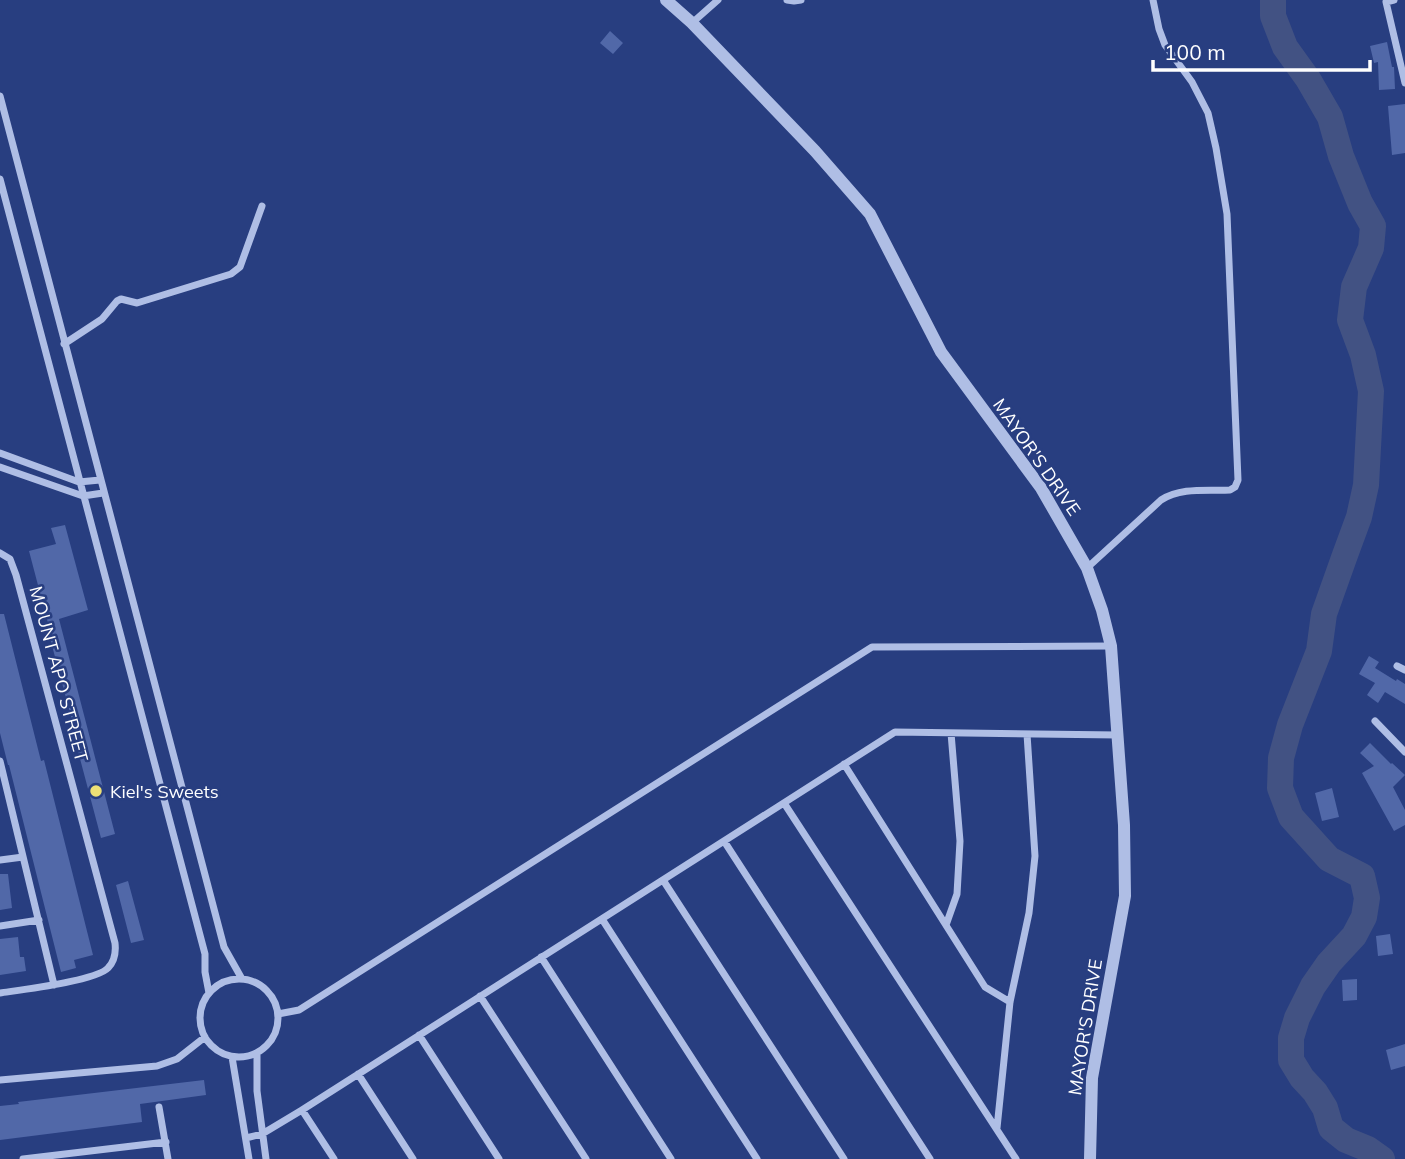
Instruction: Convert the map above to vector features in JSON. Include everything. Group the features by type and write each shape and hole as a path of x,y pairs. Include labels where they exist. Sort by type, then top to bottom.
{"street":[{"path":"692,23 718,0"},
{"path":"787,0 801,0"},
{"path":"1087,568 1167,496 1178,492 1230,490 1238,480 1227,214 1216,148 1208,113 1192,82 1165,45 1153,0"},
{"path":"1394,0 1386,2 1405,83"},
{"name":"MAYOR'S DRIVE","path":"671,2 822,158 870,214 941,352 1041,488 1087,568 1111,646 1124,825 1125,896 1092,1078 1090,1159"},
{"path":"0,96 224,947 242,978"},
{"path":"0,179 205,954 209,993"},
{"path":"64,344 102,319 121,299 137,303 231,274 240,267 262,206"},
{"path":"0,453 79,482 100,480"},
{"path":"0,467 83,496 103,493"},
{"name":"MOUNT APO STREET","path":"0,553 10,559 16,575 115,943 116,951 108,969 54,985"},
{"path":"278,1014 299,1010 873,648 1111,646"},
{"path":"1397,666 1405,670"},
{"path":"1375,721 1405,752"},
{"path":"246,1138 262,1134 302,1110 895,732 1118,735"},
{"path":"946,925 957,894 960,841 951,733"},
{"path":"997,1129 1010,1002 1029,913 1035,856 1027,734"},
{"path":"0,761 4,792 54,985 0,993"},
{"path":"844,764 985,987 1010,1002"},
{"path":"784,803 1016,1159"},
{"path":"724,841 930,1159"},
{"path":"0,860 23,857"},
{"path":"663,880 844,1159"},
{"path":"602,919 757,1159"},
{"path":"0,926 39,920"},
{"path":"541,957 671,1159"},
{"path":"242,978 265,988 273,998 278,1023 275,1035 268,1045 245,1057 232,1057 221,1054 212,1047 201,1027 200,1015 209,993 229,980 242,978"},
{"path":"480,996 586,1159"},
{"path":"419,1035 499,1159"},
{"path":"0,1080 157,1066 177,1059 205,1037"},
{"path":"257,1053 257,1091 266,1159"},
{"path":"232,1057 248,1159"},
{"path":"358,1074 413,1159"},
{"path":"159,1107 168,1159"},
{"path":"302,1110 334,1159"},
{"path":"23,1159 96,1155 166,1142"}],"building":[{"path":"610,31 623,43 613,54 600,43"},
{"path":"1387,42 1394,67 1395,89 1379,90 1378,62 1374,63 1370,46"},
{"path":"1405,104 1405,153 1392,155 1388,106"},
{"path":"65,525 88,610 59,619 115,834 101,838 29,551 56,544 51,528"},
{"path":"0,614 4,614 41,761 44,760 93,955 74,960 76,968 61,972 0,733"},
{"path":"1369,656 1379,662 1375,668 1405,684 1405,704 1385,692 1378,703 1367,695 1375,683 1359,674"},
{"path":"1370,743 1405,775 1393,787 1405,810 1405,825 1394,831 1362,773 1374,766 1360,753"},
{"path":"1332,788 1339,817 1322,821 1315,793"},
{"path":"0,874 8,874 12,908 0,910"},
{"path":"128,881 144,940 131,943 116,885"},
{"path":"1390,934 1393,954 1378,956 1376,936"},
{"path":"18,937 20,957 24,957 26,971 0,975 0,939"},
{"path":"1357,979 1357,1000 1343,1001 1342,980"},
{"path":"1405,1044 1405,1066 1391,1070 1386,1050"},
{"path":"204,1080 206,1095 140,1104 142,1122 0,1140 0,1106"}],"waterway":[{"path":"1273,0 1273,16 1285,47 1330,117 1341,156 1360,203 1373,226 1371,248 1354,287 1350,320 1363,355 1371,391 1366,485 1359,517 1324,614 1319,651 1290,725 1281,758 1280,788 1291,817 1329,859 1362,876 1367,898 1364,917 1354,936 1329,963 1313,986 1297,1018 1291,1038 1291,1060 1325,1108 1331,1128 1346,1140 1368,1149 1382,1159"}],"place":[{"name":"Kiel's Sweets","path":"96,791"}]}
